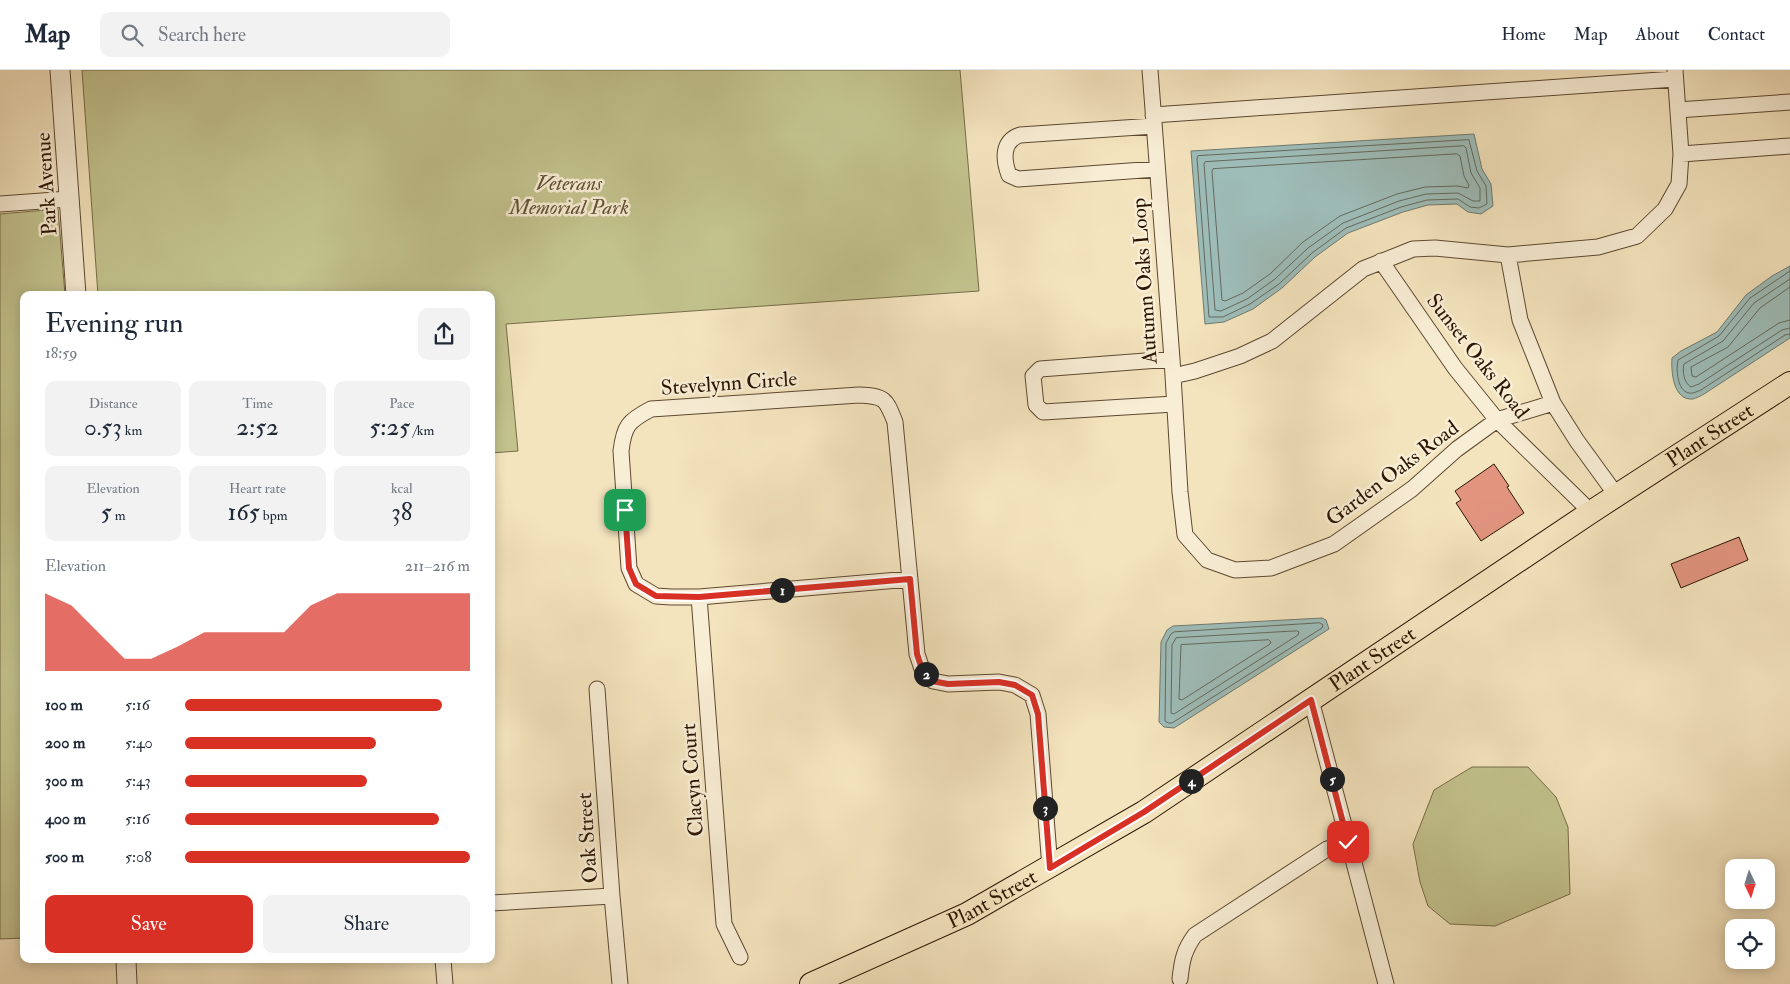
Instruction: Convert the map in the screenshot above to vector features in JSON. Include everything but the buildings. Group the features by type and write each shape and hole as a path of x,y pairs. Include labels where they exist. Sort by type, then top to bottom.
{"main road":[{"name":"Plant Street","path":"811,984 967,914 1050,868 1144,812 1591,512 1790,383"}],"street":[{"name":"Park Avenue","path":"60,70 76,291"},
{"name":"Autumn Oaks Loop","path":"1150,70 1173,376 1195,371 1240,356 1272,341 1363,269 1413,249 1436,248 1508,254 1598,246 1637,236 1665,209 1679,184 1681,154 1675,75"},
{"path":"1157,170 1018,179 1009,175 1005,160 1007,144 1012,138 1020,135 1154,120 1675,75"},
{"path":"1678,110 1790,102"},
{"path":"1681,154 1790,146"},
{"path":"0,204 69,199"},
{"name":"Sunset Oaks Road","path":"1508,254 1520,320 1553,403 1576,441 1617,496"},
{"name":"Sunset Oaks Road","path":"1381,261 1455,368 1497,420 1591,512"},
{"path":"1172,359 1040,369 1033,376 1036,405 1043,412 1174,404"},
{"name":"Garden Oaks Road","path":"1173,376 1180,492 1186,535 1207,560 1235,570 1271,568 1334,544 1412,489 1457,449 1497,420 1553,403"},
{"name":"Stevelynn Circle","path":"876,395 888,404 895,422 910,579 699,597 656,596 636,584 629,568 621,451 624,432 634,418 650,409 876,395"},
{"path":"910,579 917,654 922,669 932,681 948,684 999,682 1015,685 1032,695 1038,714 1050,868"},
{"name":"Clacyn Court","path":"699,597 724,924 740,957"},
{"name":"Oak Street","path":"597,689 620,984"},
{"path":"1311,700 1386,984"},
{"path":"1180,978 1186,946 1195,935 1327,849 1348,842"},
{"path":"495,904 612,896"},
{"path":"126,963 127,984"},
{"path":"443,963 445,984"}],"green space":[{"name":"Veterans Memorial Park","path":"82,70 960,70 979,291 506,324 518,451 495,453 495,291 98,291"},
{"path":"58,209 65,291 20,291 20,938 0,939 0,214"},
{"path":"1472,767 1528,767 1556,797 1568,827 1570,894 1495,926 1450,924 1428,906 1420,882 1413,844 1434,790"}],"water":[{"path":"1474,134 1482,169 1491,184 1493,206 1481,214 1468,212 1457,204 1428,205 1403,212 1348,233 1315,257 1282,288 1253,309 1224,322 1205,324 1191,151"},
{"path":"1790,266 1790,338 1701,395 1693,399 1681,395 1677,390 1673,377 1672,358 1681,351 1717,332 1746,295 1772,276"},
{"path":"1322,618 1326,620 1329,629 1174,728 1164,727 1159,722 1161,642 1167,630 1173,626"}],"route":[{"path":"625,510 629,568 636,584 656,596 699,597 910,579 917,654 922,669 932,681 948,684 999,682 1015,685 1032,695 1038,714 1050,868 1144,812 1311,700 1348,842"}]}
